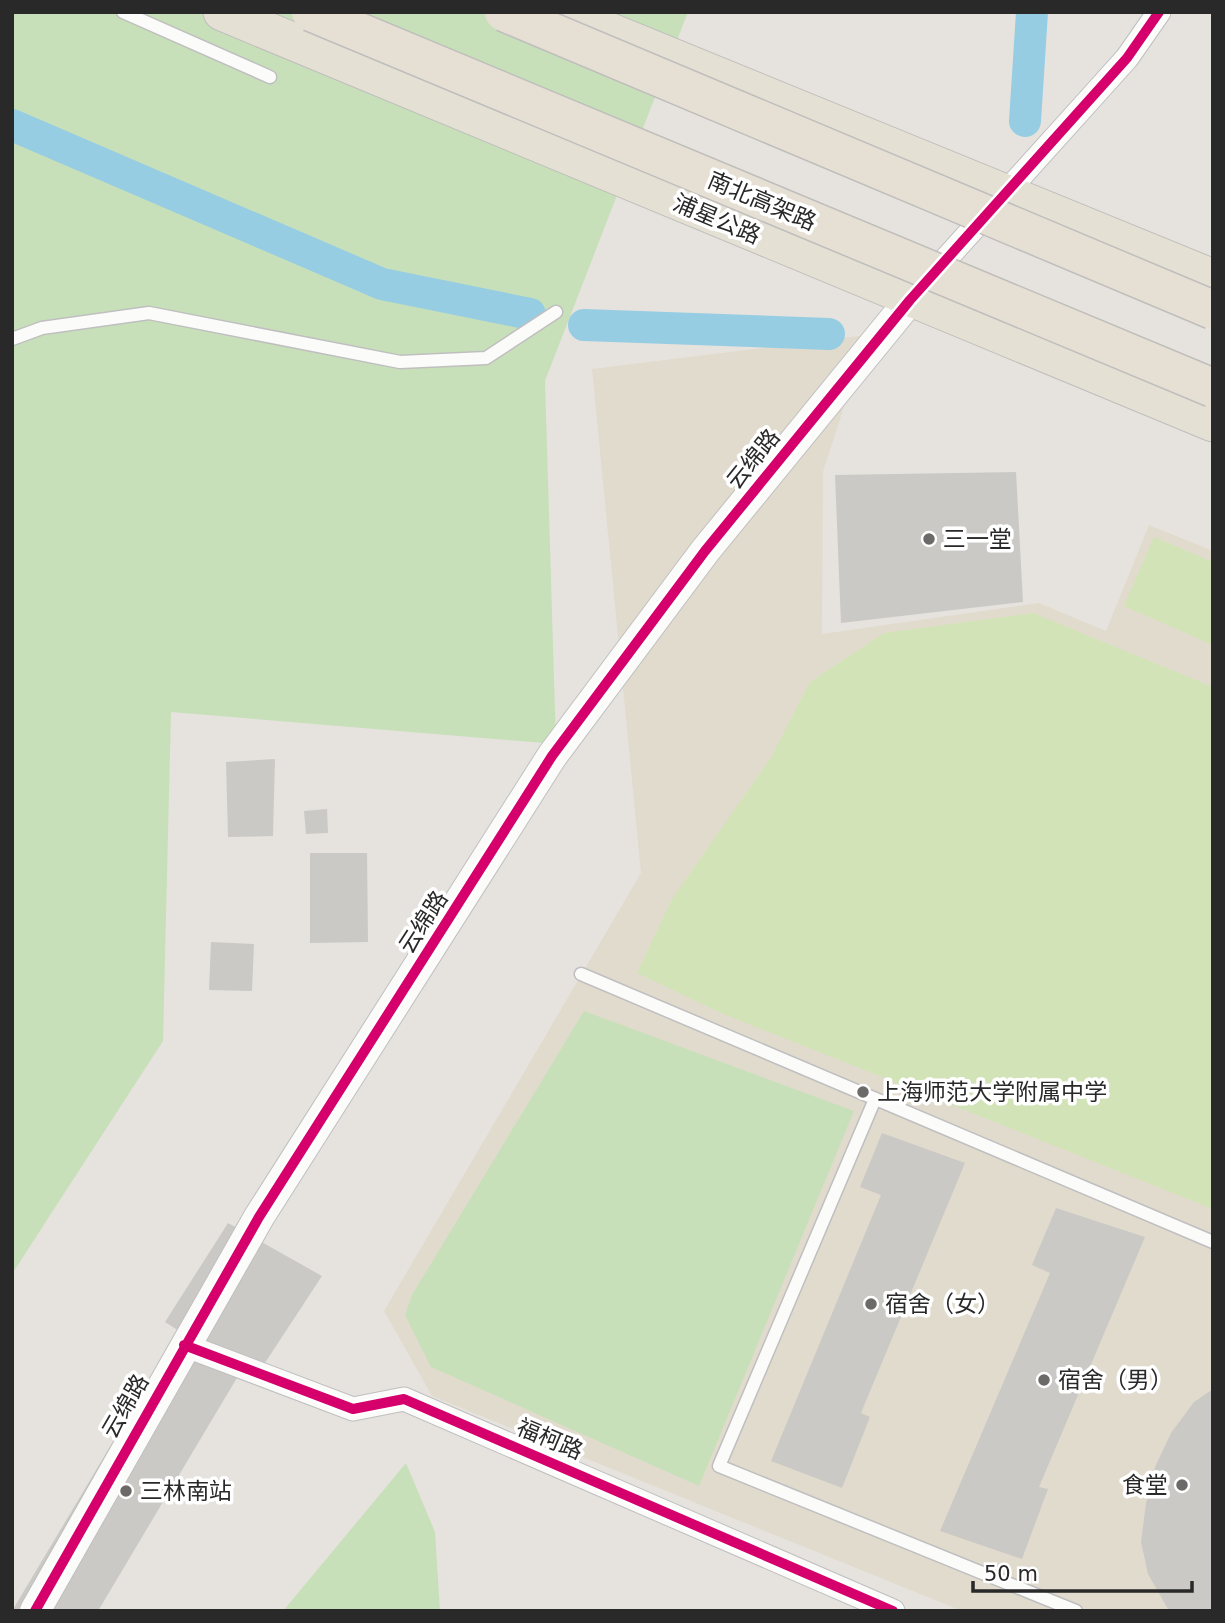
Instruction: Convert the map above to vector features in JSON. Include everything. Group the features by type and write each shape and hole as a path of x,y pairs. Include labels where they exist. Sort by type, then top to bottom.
{"highway":[{"name":"南北高架路","path":"311,12 1213,388"},
{"path":"504,12 1213,310"}],"main road":[{"name":"浦星公路","path":"222,12 910,300 1213,423"},
{"path":"562,12 1213,278"}],"street":[{"path":"910,300 1127,58 1159,12"},
{"name":"云绵路","path":"35,1611 259,1217 552,756 705,551 910,300"},
{"name":"福柯路","path":"184,1345 353,1409 404,1399 894,1611"}],"lane":[{"path":"123,12 270,77"},
{"path":"12,339 42,328 149,313 400,362 474,359 486,358 556,312"},
{"path":"581,974 1213,1242"},
{"path":"875,1099 719,1466 1076,1611"}],"shaded area":[{"name":"上海师范大学附属中学","path":"867,335 823,472 822,634 1039,603 1106,631 1149,525 1213,551 1213,1611 962,1611 432,1396 384,1311 641,873 592,369"}],"green space":[{"path":"12,12 688,12 545,381 556,744 171,712 163,1041 12,1274"},
{"path":"1154,537 1213,562 1213,645 1124,606"},
{"path":"1033,613 1213,687 1213,1209 721,1013 637,973 672,899 770,759 810,682 884,633"},
{"path":"584,1011 854,1111 699,1486 431,1367 405,1315 412,1295"},
{"path":"406,1463 435,1532 440,1611 283,1611"}],"building":[{"name":"三一堂","path":"1016,472 1023,602 841,623 835,475"},
{"path":"275,759 273,836 228,837 226,762"},
{"path":"327,809 328,833 306,834 304,811"},
{"path":"310,853 367,853 368,942 310,943"},
{"path":"211,942 254,944 252,991 209,990"},
{"name":"宿舍（女）","path":"882,1133 965,1163 861,1413 870,1417 842,1488 771,1461 881,1195 860,1187"},
{"name":"宿舍（男）","path":"1056,1208 1145,1237 1039,1487 1048,1489 1022,1559 940,1531 1050,1273 1032,1265"},
{"name":"三林南站","path":"228,1223 322,1276 257,1375 244,1366 98,1611 12,1611 179,1331 165,1322"},
{"name":"食堂","path":"1213,1389 1213,1611 1169,1611 1148,1574 1141,1542 1146,1503 1155,1467 1171,1433 1194,1402"}],"waterway":[{"path":"1025,121 1032,12"},
{"path":"12,125 382,284 530,314"},
{"path":"584,325 829,334"}],"cycle path":[{"path":"35,1611 259,1217 552,756 705,551 910,300 1127,58 1159,12"},
{"path":"184,1345 353,1409 404,1399 893,1611"}],"place":[{"name":"三一堂","path":"929,539"},
{"name":"上海师范大学附属中学","path":"863,1092"},
{"name":"宿舍（女）","path":"871,1304"},
{"name":"宿舍（男）","path":"1044,1380"},
{"name":"食堂","path":"1182,1485"},
{"name":"三林南站","path":"126,1491"}]}
